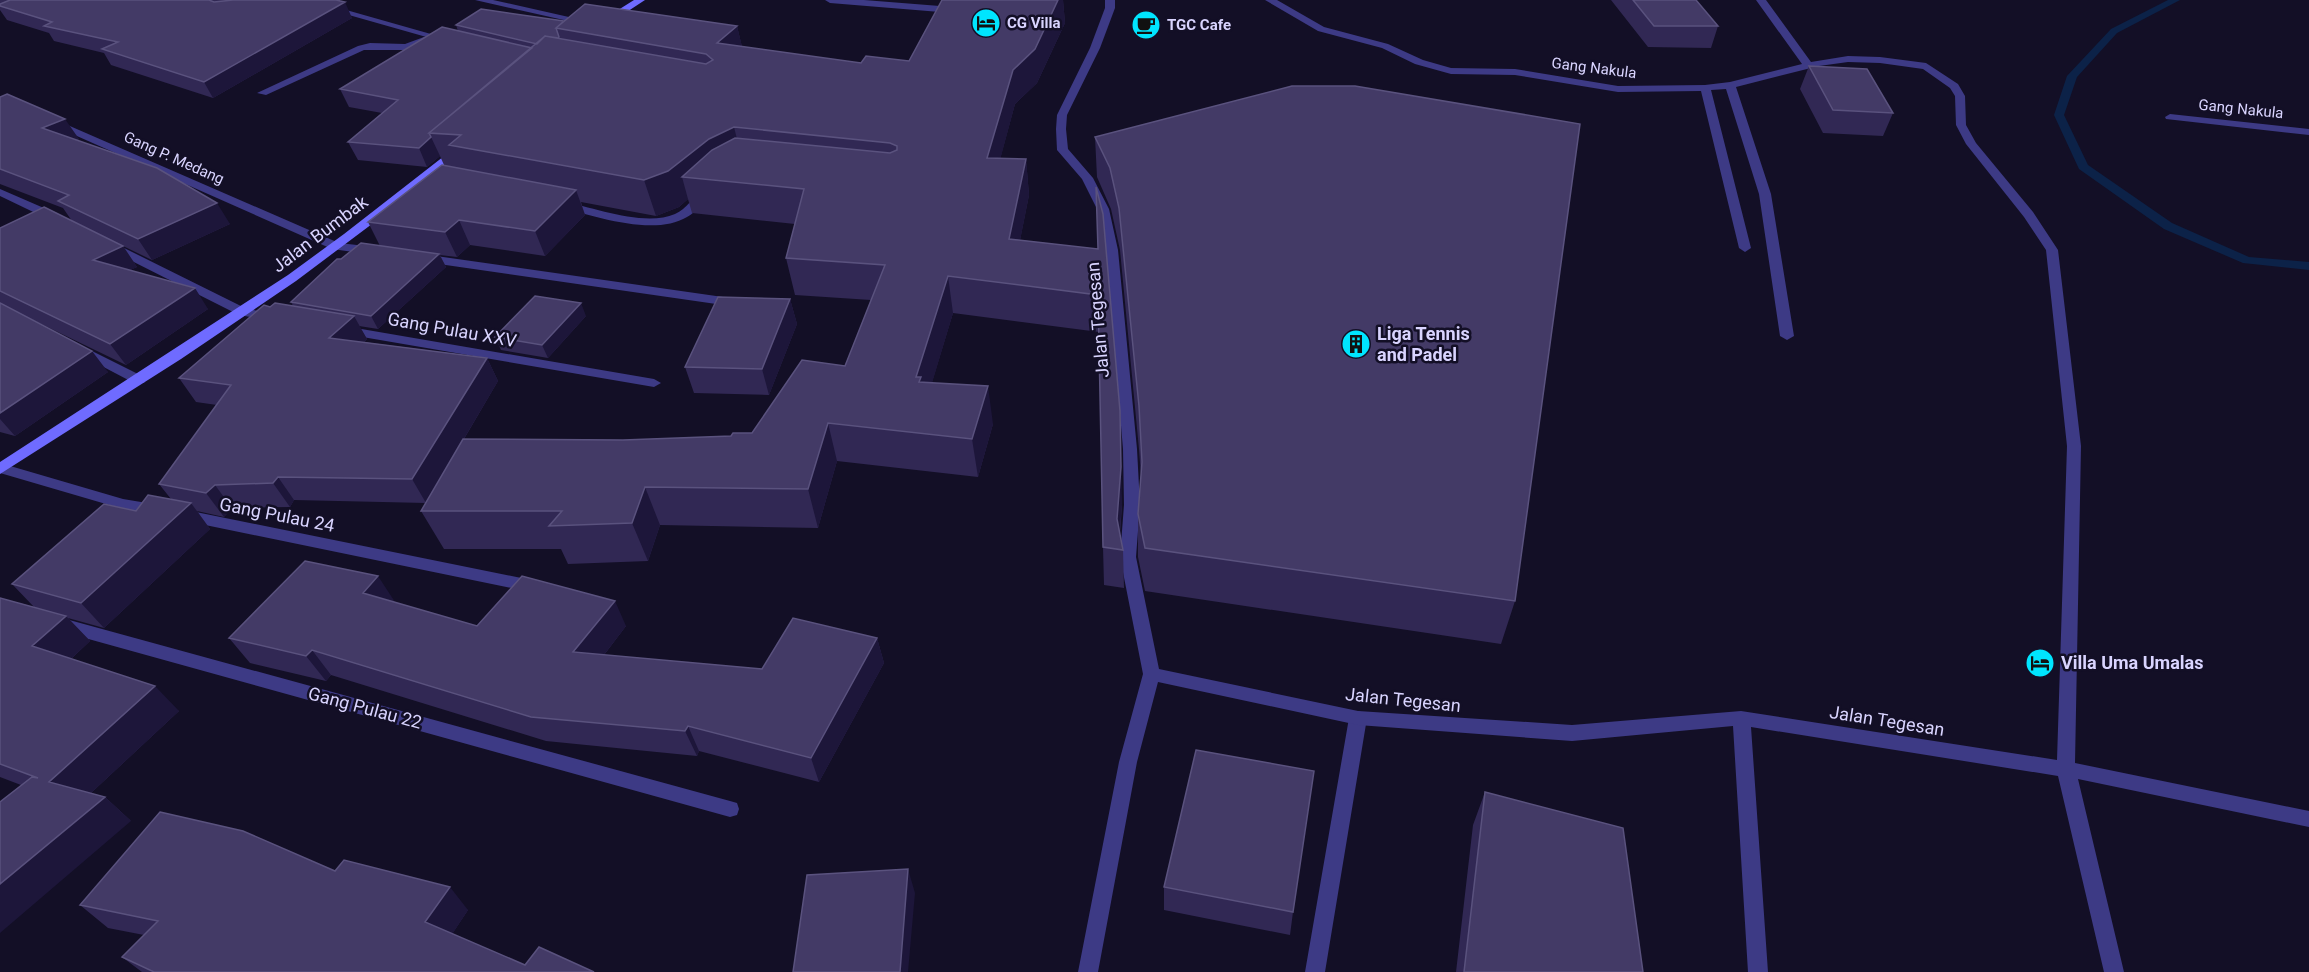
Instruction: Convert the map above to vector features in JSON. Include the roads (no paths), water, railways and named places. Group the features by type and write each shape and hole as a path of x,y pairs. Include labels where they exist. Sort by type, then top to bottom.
{"street":[{"path":"301,0 456,42"},
{"path":"480,0 600,25"},
{"path":"585,38 600,25 640,0"},
{"path":"830,0 940,9"},
{"name":"Jalan Tegesan","path":"1110,0 1110,8 1095,48 1062,115 1061,129 1063,150 1087,177 1103,209 1112,250 1130,449 1132,505 1128,557 1152,674 1359,718 1572,733 1741,718 2066,769 2309,819"},
{"name":"Gang Nakula","path":"1270,0 1321,29 1385,46 1419,62 1442,69 1478,73 1515,72 1618,89 1705,88 1730,85 1808,65 1848,59 1880,60 1926,66 1954,86 1960,96 1961,125 1971,144 2029,215 2052,250 2074,446 2066,769"},
{"path":"1761,0 1808,65"},
{"path":"261,93 361,48 407,48 432,36"},
{"path":"1730,85 1765,194 1787,336"},
{"path":"1705,88 1745,248"},
{"name":"Gang P. Medang","path":"41,116 336,246 383,252"},
{"name":"Gang Nakula","path":"2170,117 2309,132"},
{"name":"Jalan Bumbak","path":"0,468 244,312 430,179 467,140"},
{"path":"554,203 648,221 665,221 683,215 718,183"},
{"path":"0,192 66,223"},
{"path":"97,239 244,312 291,321"},
{"path":"406,256 746,304"},
{"name":"Gang Pulau XXV","path":"326,327 654,384"},
{"path":"69,344 139,380"},
{"name":"Gang Pulau 24","path":"0,468 123,504 548,589"},
{"name":"Gang Pulau 22","path":"46,621 730,808"},
{"path":"1088,972 1128,762 1152,674"},
{"path":"1315,972 1359,718"},
{"path":"1741,718 1758,972"},
{"path":"2066,769 2114,972"}],"waterway":[{"path":"2175,0 2114,31 2072,76 2059,115 2083,167 2168,226 2247,260 2309,266"}],"place":[{"name":"CG Villa","path":"986,23"},
{"name":"TGC Cafe","path":"1146,25"},
{"name":"Liga Tennis and Padel","path":"1356,344"},
{"name":"Villa Uma Umalas","path":"2040,663"}]}
